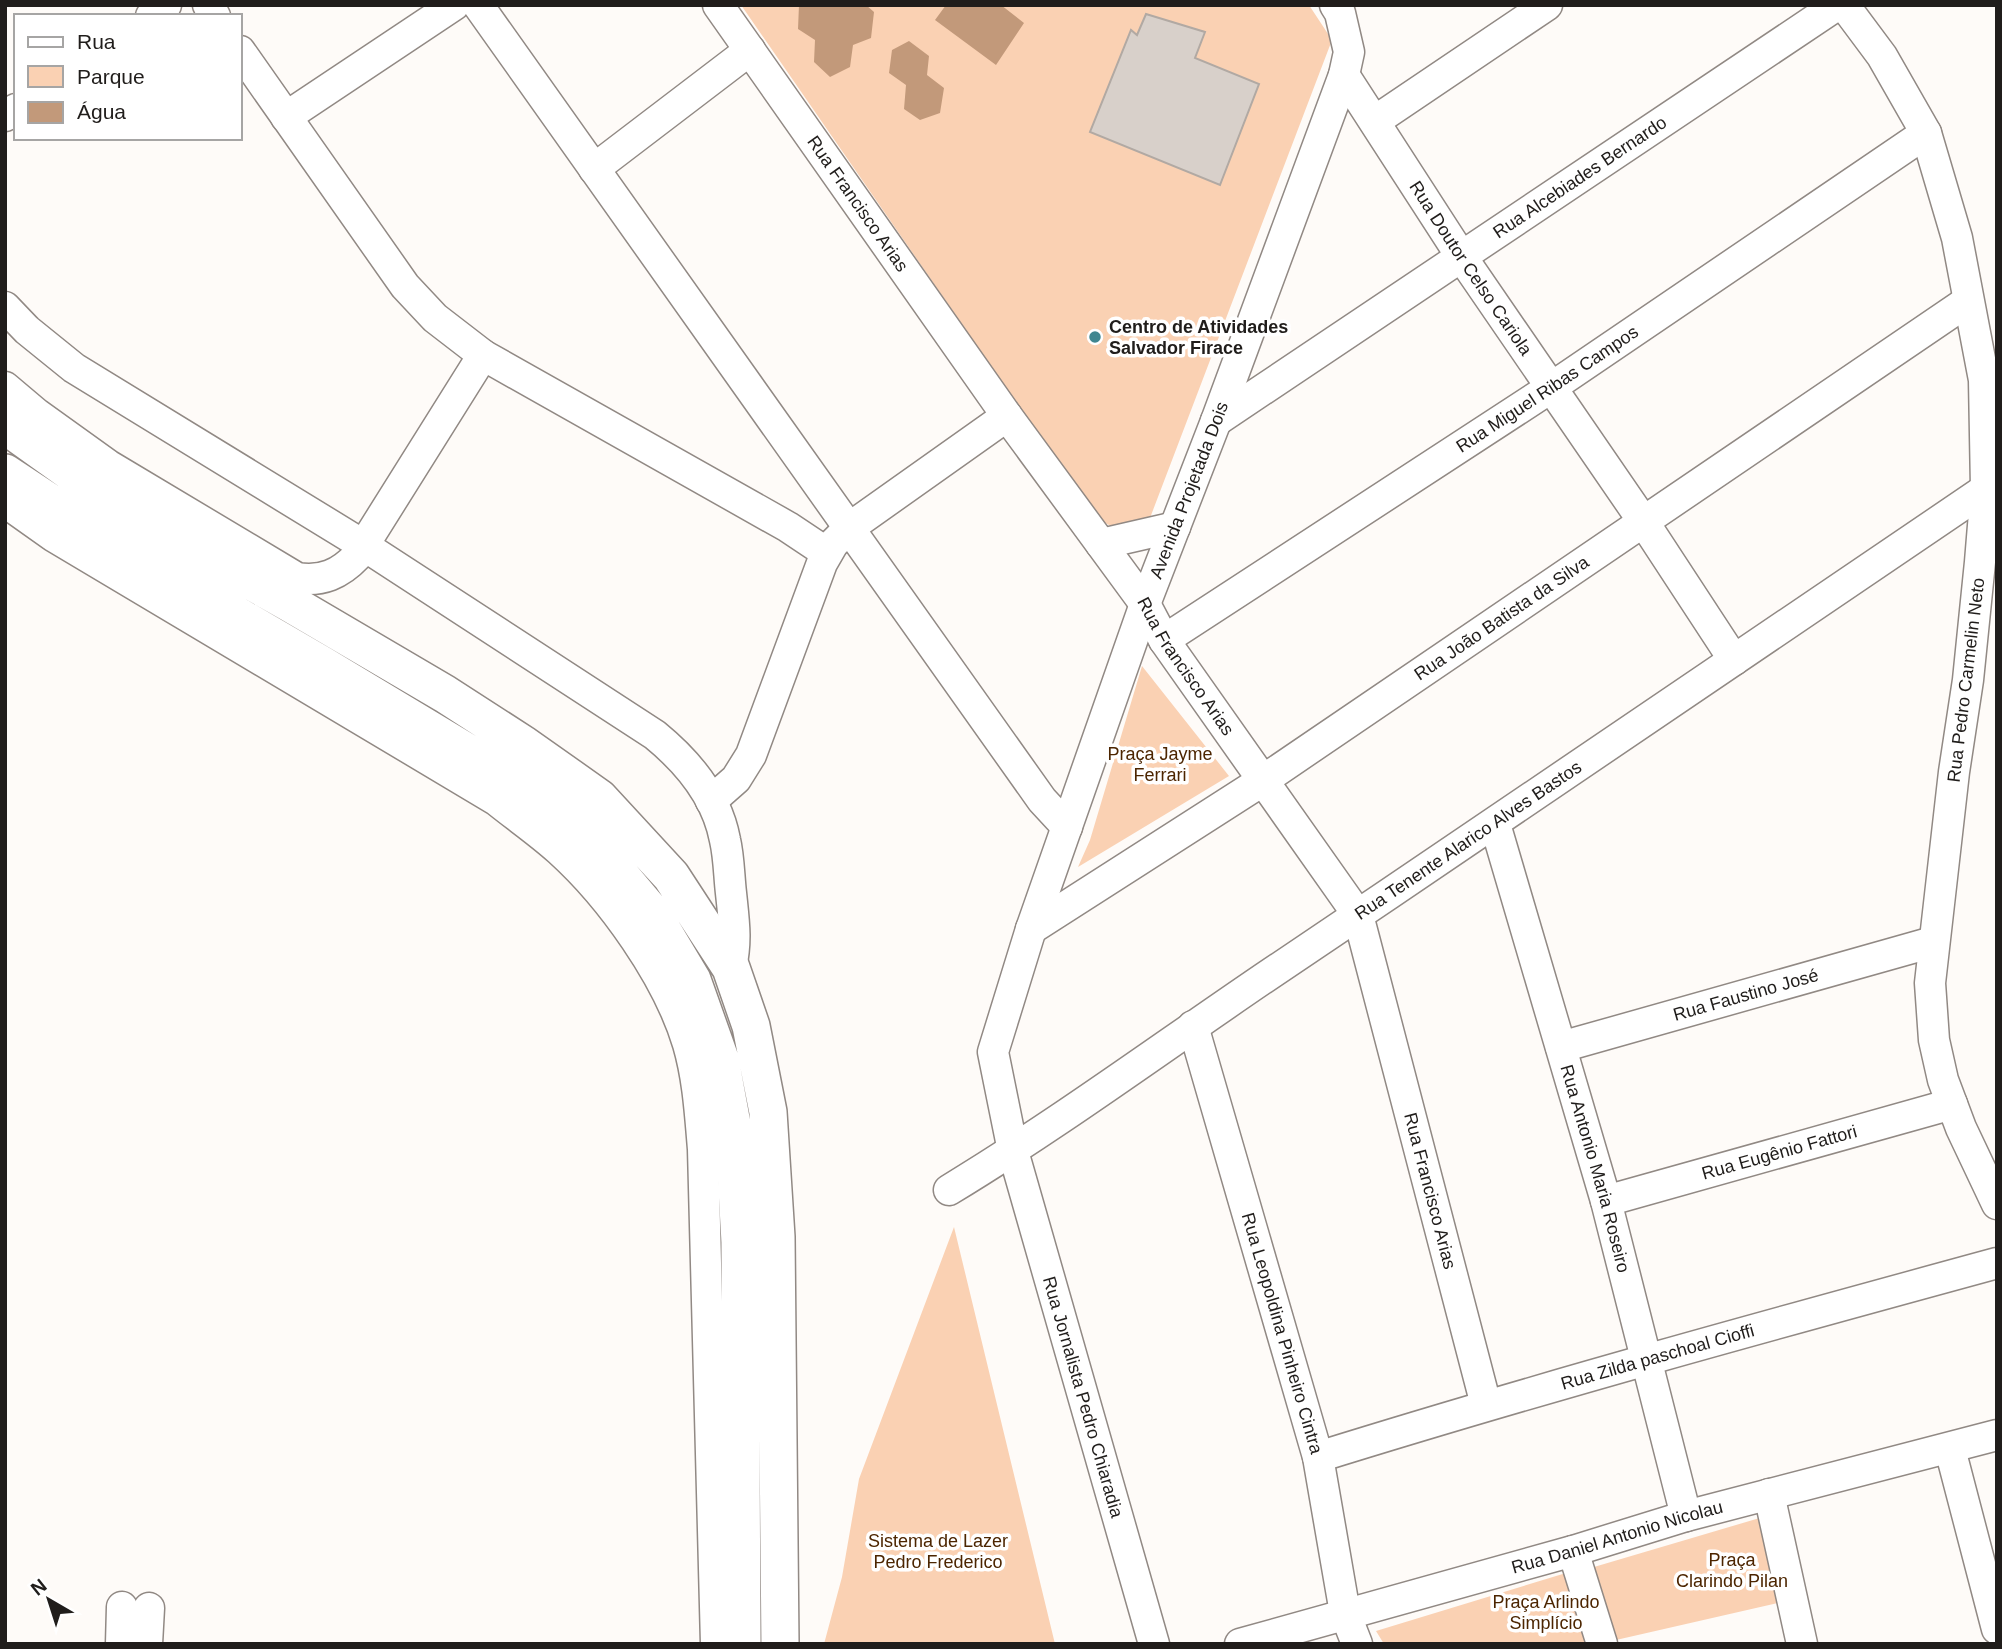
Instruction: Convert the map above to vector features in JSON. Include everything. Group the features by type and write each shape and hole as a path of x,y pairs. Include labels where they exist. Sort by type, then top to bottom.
{"main road":[{"path":"5,425 121,508 445,694 524,745 599,799 671,876 731,968 751,1026 768,1112 776,1237 780,1644"},
{"path":"5,473 102,537 540,796 582,830 652,914 692,980 720,1059 734,1135 740,1241 742,1644"}],"street":[{"path":"286,117 454,5"},
{"path":"478,5 1042,800 1067,827"},
{"name":"Rua Francisco Arias","path":"718,5 1007,416 1145,604 1164,640 1358,915 1486,1405"},
{"path":"1335,5 1340,13 1349,52 1344,75"},
{"path":"1375,121 1547,5"},
{"name":"Rua Alcebiades Bernardo","path":"1216,421 1838,5"},
{"name":"Rua Pedro Carmelin Neto","path":"1844,5 1882,56 1926,133 1957,238 1984,380 1986,489 1968,680 1933,942 1930,983 1934,1040 1943,1080 1961,1128 1997,1204"},
{"path":"594,169 750,50"},
{"path":"242,54 405,286 435,318 483,355 788,527 827,553"},
{"name":"Rua Doutor Celso Cariola","path":"1344,75 1461,256 1643,521 1734,660"},
{"name":"Avenida Projetada Dois","path":"1013,1151 993,1052 1031,929 1145,604 1344,75"},
{"name":"Rua Miguel Ribas Campos","path":"1164,640 1552,387 1926,133"},
{"name":"Rua João Batista da Silva","path":"1031,929 1262,781 1968,301"},
{"path":"5,307 35,337 74,368 363,545 655,736 688,765 711,801 725,839 736,944 731,968"},
{"path":"5,387 107,465 297,578 307,579 328,577 339,572 357,556 483,355"},
{"path":"711,801 736,779 751,755 827,553 849,528 1007,416"},
{"path":"47,455 73,456 107,465"},
{"name":"Rua Tenente Alarico Alves Bastos","path":"949,1190 1013,1151 1986,489"},
{"path":"5,502 53,536 496,800 568,860 602,895 646,955 684,1032 698,1087 704,1149 716,1644"},
{"path":"1101,544 1175,527"},
{"path":"232,539 278,586 290,603"},
{"name":"Rua Antonio Maria Roseiro","path":"1495,824 1606,1201 1686,1516"},
{"name":"Rua Faustino José","path":"1561,1047 1933,942"},
{"name":"Rua Leopoldina Pinheiro Cintra","path":"1193,1026 1318,1457 1345,1613 1357,1644"},
{"name":"Rua Eugênio Fattori","path":"1606,1201 1952,1104"},
{"name":"Rua Jornalista Pedro Chiaradia","path":"1013,1151 1154,1644"},
{"name":"Rua Zilda paschoal Cioffi","path":"1318,1457 1646,1359 1997,1263"},
{"name":"Rua Daniel Antonio Nicolau","path":"1240,1644 1573,1551 1686,1516 1997,1435"},
{"path":"1950,1449 1997,1629"},
{"path":"1769,1494 1802,1644"},
{"path":"1573,1551 1602,1644"},
{"path":"121,1644 135,1608 148,1644"}],"green space":[{"name":"Centro de Atividades Salvador Firace","path":"741,5 1309,5 1332,40 1150,518 1120,531 1096,518"},
{"name":"Praça Jayme Ferrari","path":"1142,666 1229,776 1078,867 1090,840"},
{"name":"Sistema de Lazer Pedro Frederico","path":"954,1227 1055,1644 824,1644 842,1577 859,1479"},
{"name":"Praça Clarindo Pilan","path":"1763,1517 1787,1601 1616,1640 1594,1567"},
{"name":"Praça Arlindo Simplício","path":"1566,1573 1592,1644 1384,1644 1376,1631"}],"water":[{"path":"799,5 866,5 874,12 871,38 853,45 850,67 830,77 814,62 815,40 798,29"},
{"path":"946,5 1001,5 1024,23 996,65 935,20"},
{"path":"909,41 929,56 927,75 944,88 940,113 920,120 904,109 906,85 889,73 892,50"}],"building":[{"path":"1146,14 1205,32 1195,58 1259,84 1220,185 1090,132 1131,30 1137,35"}],"place":[{"name":"Centro de Atividades Salvador Firace","path":"1095,337"}]}
